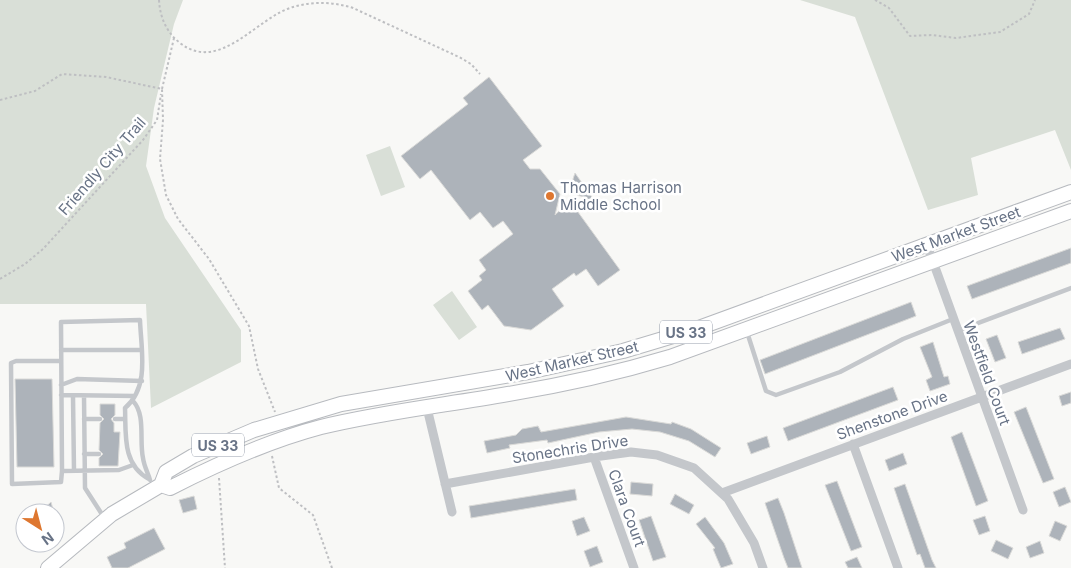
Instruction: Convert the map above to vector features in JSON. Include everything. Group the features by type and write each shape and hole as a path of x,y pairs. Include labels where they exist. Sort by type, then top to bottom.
{"main road":[{"name":"West Market Street","path":"48,568 106,520 155,484 166,472 185,460 224,442 279,421 341,404 518,374 623,351 693,330 1071,192"},
{"name":"West Market Street","path":"155,484 170,488 220,463 269,443 336,424 596,377 670,357 1071,211"}],"street":[{"name":"Westfield Court","path":"927,245 1023,510"},
{"name":"Shenstone Drive","path":"722,493 1071,364"},
{"path":"426,408 452,512"},
{"path":"852,444 898,568"},
{"name":"Stonechris Drive","path":"445,484 594,457 631,452 657,455 694,468 728,499 754,543 763,568"},
{"name":"Clara Court","path":"594,457 634,568"}],"lane":[{"path":"958,331 1071,288"},
{"path":"746,330 764,387 769,394 776,395 840,372 874,356 903,339 953,319"},
{"path":"61,361 16,361 11,363 12,484 61,482 62,470 61,322 140,320 142,380 134,398 125,408 127,454 142,476 155,484"},
{"path":"61,350 141,350"},
{"path":"61,385 77,379 142,380"},
{"path":"61,395 134,398"},
{"path":"73,396 74,471"},
{"path":"84,396 85,488 106,520"},
{"path":"134,398 139,408 143,460 155,484"},
{"path":"84,419 100,419"},
{"path":"114,420 126,419"},
{"path":"84,454 99,454"},
{"path":"120,454 127,454"},
{"path":"62,470 119,470 133,465"}],"path":[{"path":"159,0 163,22 174,38 196,51 212,52 228,46 292,7 336,3 353,8 459,57 471,64 480,74"},
{"path":"875,0 888,8 910,36 932,35 956,38 1000,32 1028,14 1035,0"},
{"name":"Friendly City Trail","path":"0,279 25,264 43,249 146,136 157,120 174,38"},
{"path":"0,100 35,91 62,74 106,78 162,89 163,120 160,159 166,195 178,219 208,259 249,326 258,369 279,421"},
{"path":"269,443 279,488 289,498 306,508 315,519 332,568"},
{"path":"220,463 219,486 225,568"}],"shaded area":[{"path":"0,0 183,0 174,24 154,108 146,166 165,218 241,330 241,362 151,408 146,304 0,304"},
{"path":"800,0 1071,0 1071,170 1055,130 971,158 978,195 928,210 855,17"},
{"path":"390,146 405,187 381,196 366,155"},
{"path":"452,291 477,327 459,340 433,305"}],"building":[{"path":"489,77 542,146 523,160 530,169 540,169 560,194 555,215 570,201 620,270 598,286 586,269 576,276 574,273 552,289 564,306 531,330 504,326 488,305 482,310 468,291 482,280 479,276 486,270 479,260 513,234 503,221 493,228 480,212 470,220 431,170 420,179 401,156 468,104 463,98"},
{"path":"575,173 594,200 590,204 584,197 577,195 580,192 572,182"},
{"path":"1071,248 1071,263 972,299 967,286"},
{"path":"911,302 916,316 765,374 760,360"},
{"path":"1060,328 1065,339 1022,354 1018,342"},
{"path":"997,335 1006,358 995,362 986,339"},
{"path":"933,342 944,377 948,376 950,384 930,391 926,380 932,377 920,347"},
{"path":"15,379 52,379 54,467 17,467"},
{"path":"893,387 898,400 788,441 783,428"},
{"path":"1071,392 1071,403 1062,406 1059,396"},
{"path":"100,404 115,404 115,415 111,419 114,423 114,432 120,432 118,466 99,466 99,458 103,454 99,450 100,423 104,419 100,415"},
{"path":"1026,407 1054,479 1043,483 1014,412"},
{"path":"626,417 671,424 672,422 691,429 721,448 715,457 689,441 660,432 632,429 599,432 548,443 547,440 509,445 510,448 487,453 484,441 516,435 522,429 538,426 541,432"},
{"path":"962,432 988,501 976,506 951,437"},
{"path":"767,436 770,447 751,454 747,443"},
{"path":"903,453 907,464 889,471 885,460"},
{"path":"837,481 862,547 851,551 825,485"},
{"path":"631,482 653,484 652,496 630,494"},
{"path":"905,484 936,568 925,568 920,554 917,555 894,488"},
{"path":"1065,487 1071,502 1059,507 1053,492"},
{"path":"575,489 577,500 471,518 469,506"},
{"path":"675,494 694,505 689,514 670,504"},
{"path":"194,496 197,509 183,513 179,500"},
{"path":"778,498 802,568 788,568 765,503"},
{"path":"651,516 666,557 653,561 639,520"},
{"path":"985,516 990,531 979,535 973,520"},
{"path":"584,517 590,531 577,536 572,521"},
{"path":"705,517 724,543 733,564 721,568 713,549 715,548 696,524"},
{"path":"1055,521 1067,526 1060,541 1049,536"},
{"path":"154,528 165,549 128,568 112,568 107,557 126,548 124,543"},
{"path":"996,540 1013,548 1008,559 991,551"},
{"path":"1040,541 1044,553 1030,558 1026,547"},
{"path":"597,546 603,562 590,567 584,551"},
{"path":"857,557 862,568 848,568 845,562"}],"place":[{"name":"Thomas Harrison Middle School","path":"550,196"}]}
